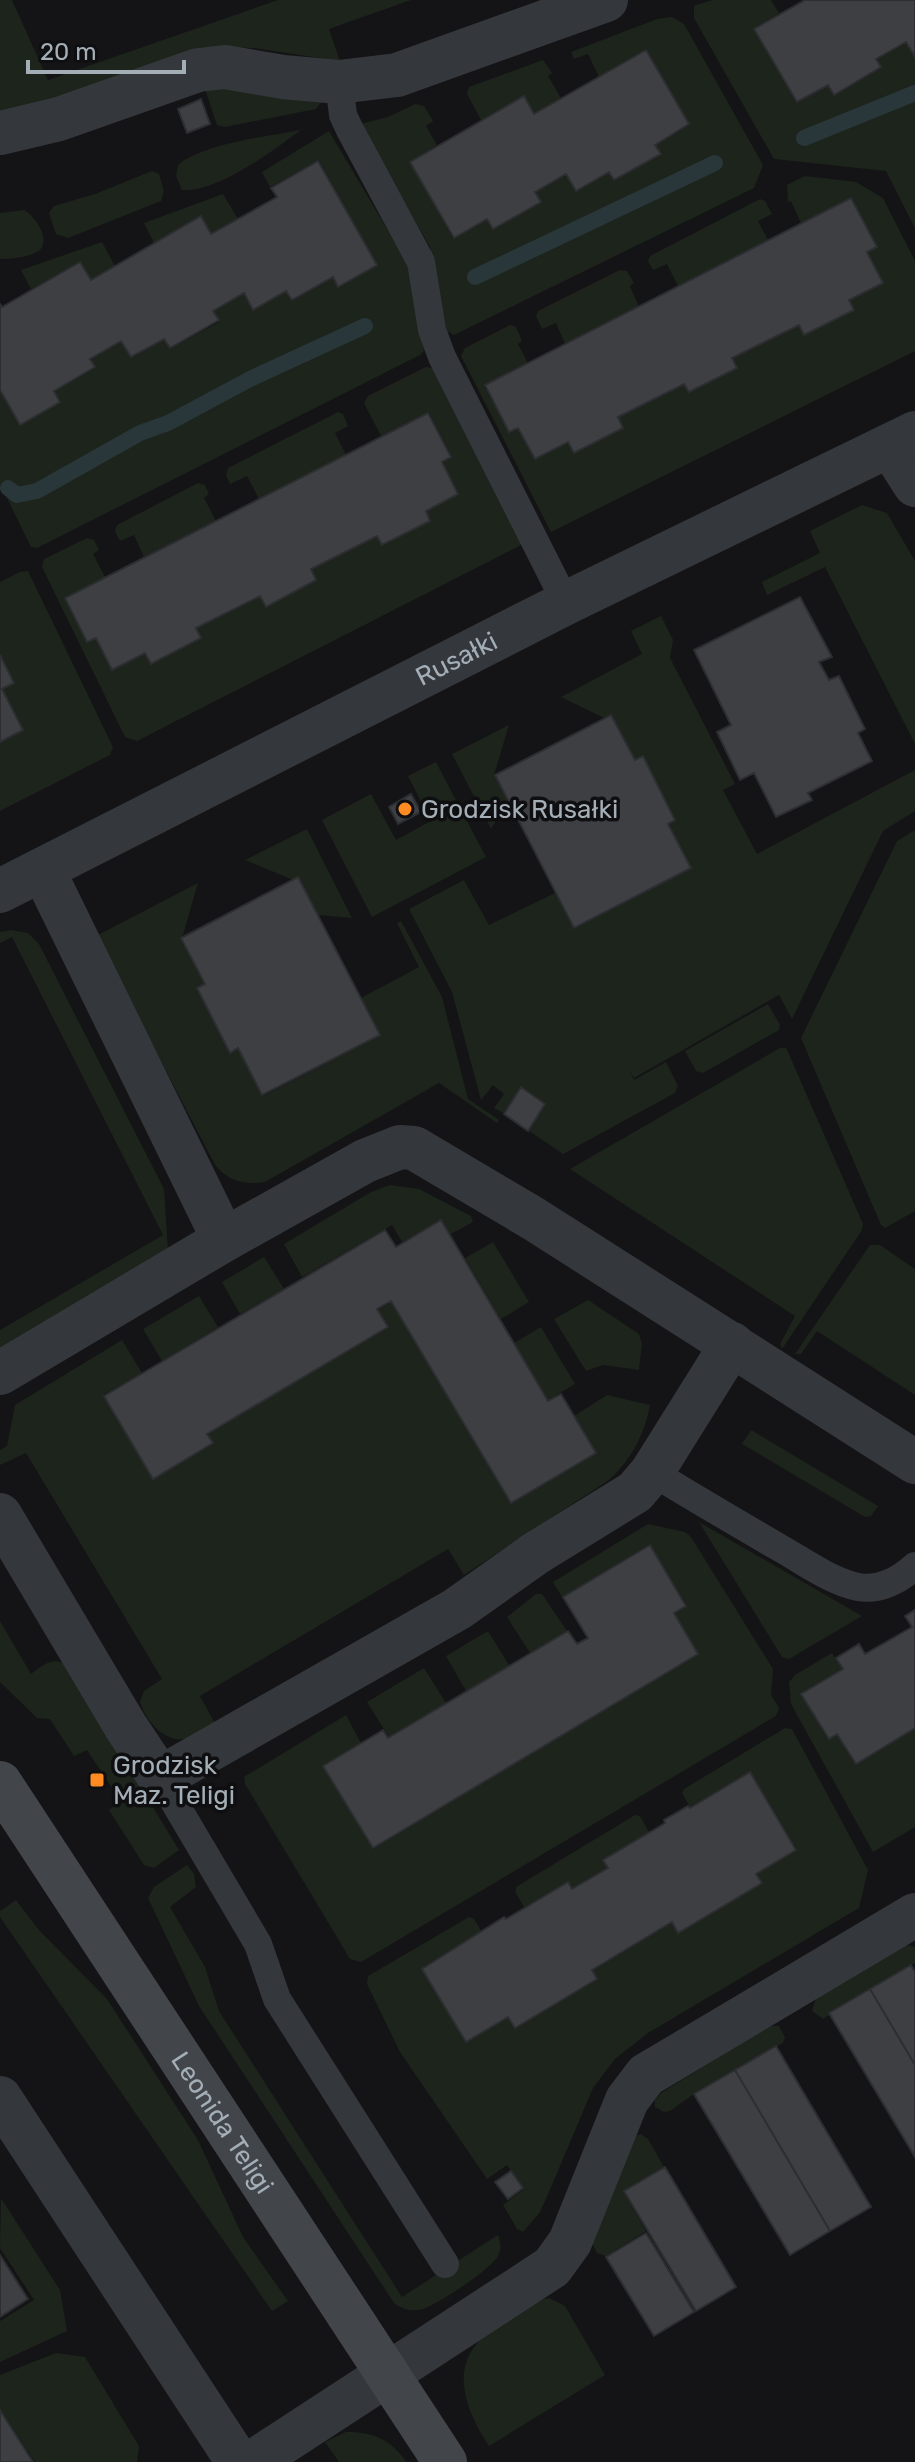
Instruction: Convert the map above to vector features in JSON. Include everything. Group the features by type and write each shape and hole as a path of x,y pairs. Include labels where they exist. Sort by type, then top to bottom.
{"street":[{"path":"0,133 59,119 198,70 225,67 339,82 397,75 606,0"},
{"path":"902,440 915,485"},
{"name":"Rusałki","path":"0,891 566,603 902,440"},
{"path":"43,870 224,1240"},
{"path":"0,1373 224,1240 365,1161 400,1147 414,1148 534,1219 915,1462"},
{"path":"0,1515 126,1727 160,1778 457,1609 536,1553 635,1492 652,1472 732,1344"},
{"name":"Leonida Teligi","path":"0,1783 445,2462"},
{"path":"253,2462 552,2267 575,2231 627,2100 646,2075 915,1915"},
{"path":"0,2098 238,2462"}],"lane":[{"path":"339,82 343,115 421,262 432,330 442,357 566,603"},
{"path":"652,1472 814,1568 850,1584 861,1587 883,1585 900,1578 915,1566"},
{"path":"160,1778 258,1944 277,1999 445,2264"}],"shaded area":[{"path":"0,0 12,0 48,80 278,0 411,0 329,29 340,61 254,48 203,47 56,100 0,113"},
{"path":"712,0 771,0 779,13 753,29 797,103 828,85 834,95 881,67 877,59 906,43 915,59 915,228 886,171 774,159 694,18 694,6"},
{"path":"672,17 684,24 763,165 754,188 454,335 445,330 430,247 360,124 388,117 415,104 424,106 433,121 426,126 437,145 410,162 453,239 487,219 493,229 541,202 535,192 566,174 575,191 609,172 614,181 660,154 656,145 689,125 647,50 599,77 588,54 574,59 571,52 657,19"},
{"path":"543,60 552,73 548,76 561,98 534,114 524,96 481,120 467,94 469,87"},
{"path":"216,87 322,101 316,109 225,127 217,125 205,89"},
{"path":"301,130 228,178 212,185 182,190 176,176 178,165 189,158 236,142"},
{"path":"329,131 406,261 412,275 424,351 37,548 31,547 0,484 0,390 20,425 61,402 55,391 95,368 91,359 121,341 131,358 164,340 170,349 219,322 214,311 243,294 253,310 286,291 292,301 332,278 339,288 377,265 319,160 270,187 262,172"},
{"path":"152,171 159,174 164,191 161,201 68,238 56,234 49,213 54,206 95,194"},
{"path":"805,176 856,182 883,198 915,261 915,351 551,532 461,356 465,348 510,325 516,327 522,341 518,344 528,363 484,386 509,432 518,428 535,459 568,443 574,453 623,428 619,417 684,384 689,392 737,368 732,358 798,325 805,335 854,310 850,300 883,283 868,252 877,247 852,198 801,223 791,201 788,202 787,185"},
{"path":"223,194 238,219 211,234 201,217 154,243 144,223"},
{"path":"760,199 765,201 772,214 758,221 768,240 678,286 667,264 653,270 648,261 650,256"},
{"path":"24,210 40,227 43,245 32,254 0,259 0,213"},
{"path":"102,242 115,266 91,280 80,262 31,289 21,270"},
{"path":"620,270 627,271 634,283 630,286 639,307 565,344 556,323 542,329 536,316 538,311"},
{"path":"426,367 437,369 525,543 137,741 125,737 42,567 44,559 87,538 94,540 99,550 93,554 105,577 64,598 87,642 96,638 112,670 145,654 152,664 201,639 197,628 260,596 266,606 316,581 311,569 377,536 382,546 430,521 426,511 459,494 443,463 452,457 429,412 381,436 364,403 368,396"},
{"path":"338,412 343,414 348,426 335,433 346,455 259,499 247,476 230,484 226,475 228,468"},
{"path":"198,483 205,485 209,494 204,498 216,521 144,557 134,535 120,541 115,531 117,525"},
{"path":"862,505 887,513 915,561 915,744 825,567 767,595 762,582 820,553 810,531"},
{"path":"28,571 113,747 110,755 0,811 0,742 23,730 2,689 14,683 0,655 0,582"},
{"path":"661,616 673,640 670,658 735,784 723,790 757,854 915,770 915,811 883,831 792,1019 779,995 634,1078 628,1069 634,1080 666,1062 678,1086 675,1093 563,1154 529,1131 546,1104 522,1087 503,1113 494,1108 504,1094 493,1085 481,1100 452,992 409,909 464,880 489,925 555,893 574,929 691,868 668,824 676,820 643,756 635,760 611,714 604,718 561,697 642,654 631,631"},
{"path":"509,725 494,775 508,801 491,829 452,754"},
{"path":"436,762 486,857 372,917 322,820 371,794 396,840 431,821 408,776"},
{"path":"307,829 352,918 318,915 298,876 293,880 245,860"},
{"path":"915,830 915,1211 885,1228 881,1225 801,1038 897,841"},
{"path":"198,883 180,937 204,984 196,988 230,1052 238,1049 263,1096 380,1036 361,998 419,967 397,923 401,921 442,997 468,1099 499,1120 497,1123 439,1083 265,1182 243,1182 226,1175 215,1165 96,936"},
{"path":"0,932 28,933 39,944 164,1189 168,1251 0,1349 0,1330 163,1235 12,937 0,943"},
{"path":"768,1004 780,1025 779,1030 703,1073 696,1071 685,1051"},
{"path":"780,1048 786,1048 788,1052 863,1224 862,1230 782,1349 780,1344 795,1316 570,1169"},
{"path":"390,1185 419,1189 471,1216 473,1222 449,1235 440,1220 402,1242 392,1225 302,1277 284,1244 371,1192"},
{"path":"493,1242 529,1302 501,1319 465,1258"},
{"path":"870,1245 880,1245 915,1269 915,1395 817,1331 801,1354 795,1354"},
{"path":"264,1257 284,1289 240,1314 222,1282"},
{"path":"199,1296 218,1327 162,1361 143,1329"},
{"path":"588,1300 639,1334 642,1344 639,1370 603,1365 586,1371 554,1319"},
{"path":"391,1302 510,1503 596,1453 574,1416 607,1395 650,1405 636,1446 609,1480 464,1575 448,1549 200,1696 216,1725 187,1739 171,1738 152,1724 140,1702 144,1691 162,1679 26,1453 0,1465 0,1450 7,1446 15,1405 122,1340 142,1373 103,1395 153,1479 213,1444 208,1434 388,1328 378,1310"},
{"path":"541,1327 575,1384 548,1400 514,1343"},
{"path":"751,1430 878,1506 871,1516 865,1517 742,1444"},
{"path":"699,1522 862,1616 789,1659 782,1657"},
{"path":"648,1524 685,1532 691,1537 773,1669 771,1695 779,1708 776,1716 361,1962 350,1959 245,1784 244,1777 346,1715 361,1743 323,1765 373,1849 698,1654 674,1613 687,1605 650,1544 562,1597 553,1582"},
{"path":"536,1594 542,1594 567,1631 530,1653 507,1617"},
{"path":"0,1621 31,1674 57,1661 67,1666 179,1850 154,1868 144,1865 109,1810 121,1801 87,1750 74,1756 50,1719 37,1718 0,1682"},
{"path":"488,1631 509,1665 466,1691 446,1656"},
{"path":"832,1653 842,1669 801,1695 828,1740 837,1735 855,1764 915,1729 915,1827 873,1852 791,1704 789,1682 795,1675"},
{"path":"424,1668 446,1703 389,1737 367,1702"},
{"path":"785,1728 792,1729 868,1870 859,1908 648,2033 615,2059 593,2088 540,2212 523,2232 517,2229 503,2205 524,2189 507,2165 487,2179 400,2052 367,1984 368,1976 469,1917 474,1919 482,1932 422,1969 466,2042 508,2017 515,2028 597,1980 592,1971 672,1923 678,1934 762,1883 756,1874 797,1849 750,1771 690,1807 682,1793"},
{"path":"635,1815 640,1816 649,1832 603,1860 607,1868 573,1888 568,1881 524,1907 516,1887"},
{"path":"187,1865 194,1874 196,1887 170,1907 205,1967 219,2011 402,2297 498,2235 500,2249 495,2260 440,2300 416,2310 404,2309 394,2303 199,2006 148,1898 154,1887"},
{"path":"16,1900 38,1929 107,1999 198,2140 243,2237 288,2301 272,2311 0,1917 0,1911"},
{"path":"902,1944 915,1947 915,1963 823,2019 812,2011 816,1998"},
{"path":"769,2026 779,2026 785,2037 783,2043 670,2111 664,2112 655,2107 655,2100 661,2093"},
{"path":"641,2134 648,2139 664,2167 623,2191 646,2231 606,2256 597,2253 590,2239 634,2136"},
{"path":"1,2198 60,2290 67,2331 0,2362 0,2321 34,2300 0,2248"},
{"path":"549,2298 565,2306 605,2375 489,2446 474,2420 465,2392 466,2364 472,2351 488,2333 540,2300"},
{"path":"56,2353 85,2357 139,2446 137,2462 35,2462 0,2409 0,2375"},
{"path":"346,2432 365,2433 388,2442 406,2462 339,2462 325,2442"}],"building":[{"path":"805,0 915,0 915,57 906,42 876,59 881,67 834,95 828,85 797,102 754,29"},
{"path":"646,50 689,124 655,145 661,154 614,180 609,172 576,191 566,174 535,192 541,202 493,229 487,219 454,238 410,162 524,96 534,114"},
{"path":"201,99 210,124 187,133 178,109"},
{"path":"318,161 377,265 338,287 333,277 292,300 286,291 253,310 244,293 213,311 219,320 170,348 164,339 131,357 121,341 90,359 95,367 54,391 60,402 20,425 0,390 0,304 2,307 80,262 91,280 201,216 211,234 277,197 271,188"},
{"path":"851,198 877,247 867,252 883,283 849,300 854,310 804,335 799,325 732,358 737,368 689,392 684,384 618,417 623,428 574,453 568,442 535,459 518,428 509,432 485,385"},
{"path":"428,413 451,457 442,462 458,494 426,511 430,521 382,545 377,536 311,569 316,580 266,607 260,596 196,628 201,638 151,664 145,653 112,670 96,638 87,642 65,598"},
{"path":"800,597 832,657 819,662 829,680 839,676 865,729 858,733 872,761 808,793 812,800 776,817 754,773 740,780 717,732 731,725 694,650"},
{"path":"0,655 14,683 2,689 23,730 0,742"},
{"path":"611,715 635,760 643,756 675,820 668,824 691,868 574,928 495,775"},
{"name":"Grodzisk Rusałki","path":"411,794 421,812 398,824 389,807"},
{"path":"298,877 380,1035 262,1095 238,1048 230,1053 197,988 205,984 181,938"},
{"path":"521,1087 545,1104 528,1131 504,1114"},
{"path":"441,1220 548,1401 561,1394 596,1453 511,1503 391,1301 377,1309 388,1327 207,1434 213,1443 153,1479 104,1396 385,1230 396,1247"},
{"path":"650,1545 686,1606 674,1613 698,1654 373,1848 323,1766 383,1730 388,1738 568,1631 577,1644 588,1638 563,1597"},
{"path":"915,1610 915,1728 856,1764 837,1734 829,1739 801,1694 843,1669 836,1658 859,1644 865,1654 912,1627 905,1616"},
{"path":"750,1772 796,1850 756,1874 762,1883 678,1933 672,1922 592,1970 597,1979 515,2028 508,2017 466,2042 422,1969 504,1917 506,1919 568,1882 572,1889 608,1868 603,1860 665,1823 664,1820"},
{"path":"911,1965 915,1972 915,2065 870,1989"},
{"path":"870,1989 915,2065 915,2157 829,2013"},
{"path":"776,2046 871,2207 830,2231 735,2070"},
{"path":"735,2070 830,2231 790,2255 694,2094"},
{"path":"665,2167 736,2287 696,2311 624,2191"},
{"path":"511,2171 523,2188 508,2199 495,2182"},
{"path":"646,2233 694,2312 654,2336 606,2257"},
{"path":"0,2255 28,2299 0,2317"},
{"path":"0,2410 33,2462 0,2462"}],"waterway":[{"path":"804,138 915,93"},
{"path":"475,277 715,163"},
{"path":"8,488 17,495 37,491 140,433 168,423 250,379 365,326"}],"place":[{"name":"Grodzisk Rusałki","path":"405,809"},
{"name":"Grodzisk Maz. Teligi","path":"97,1780"}]}
